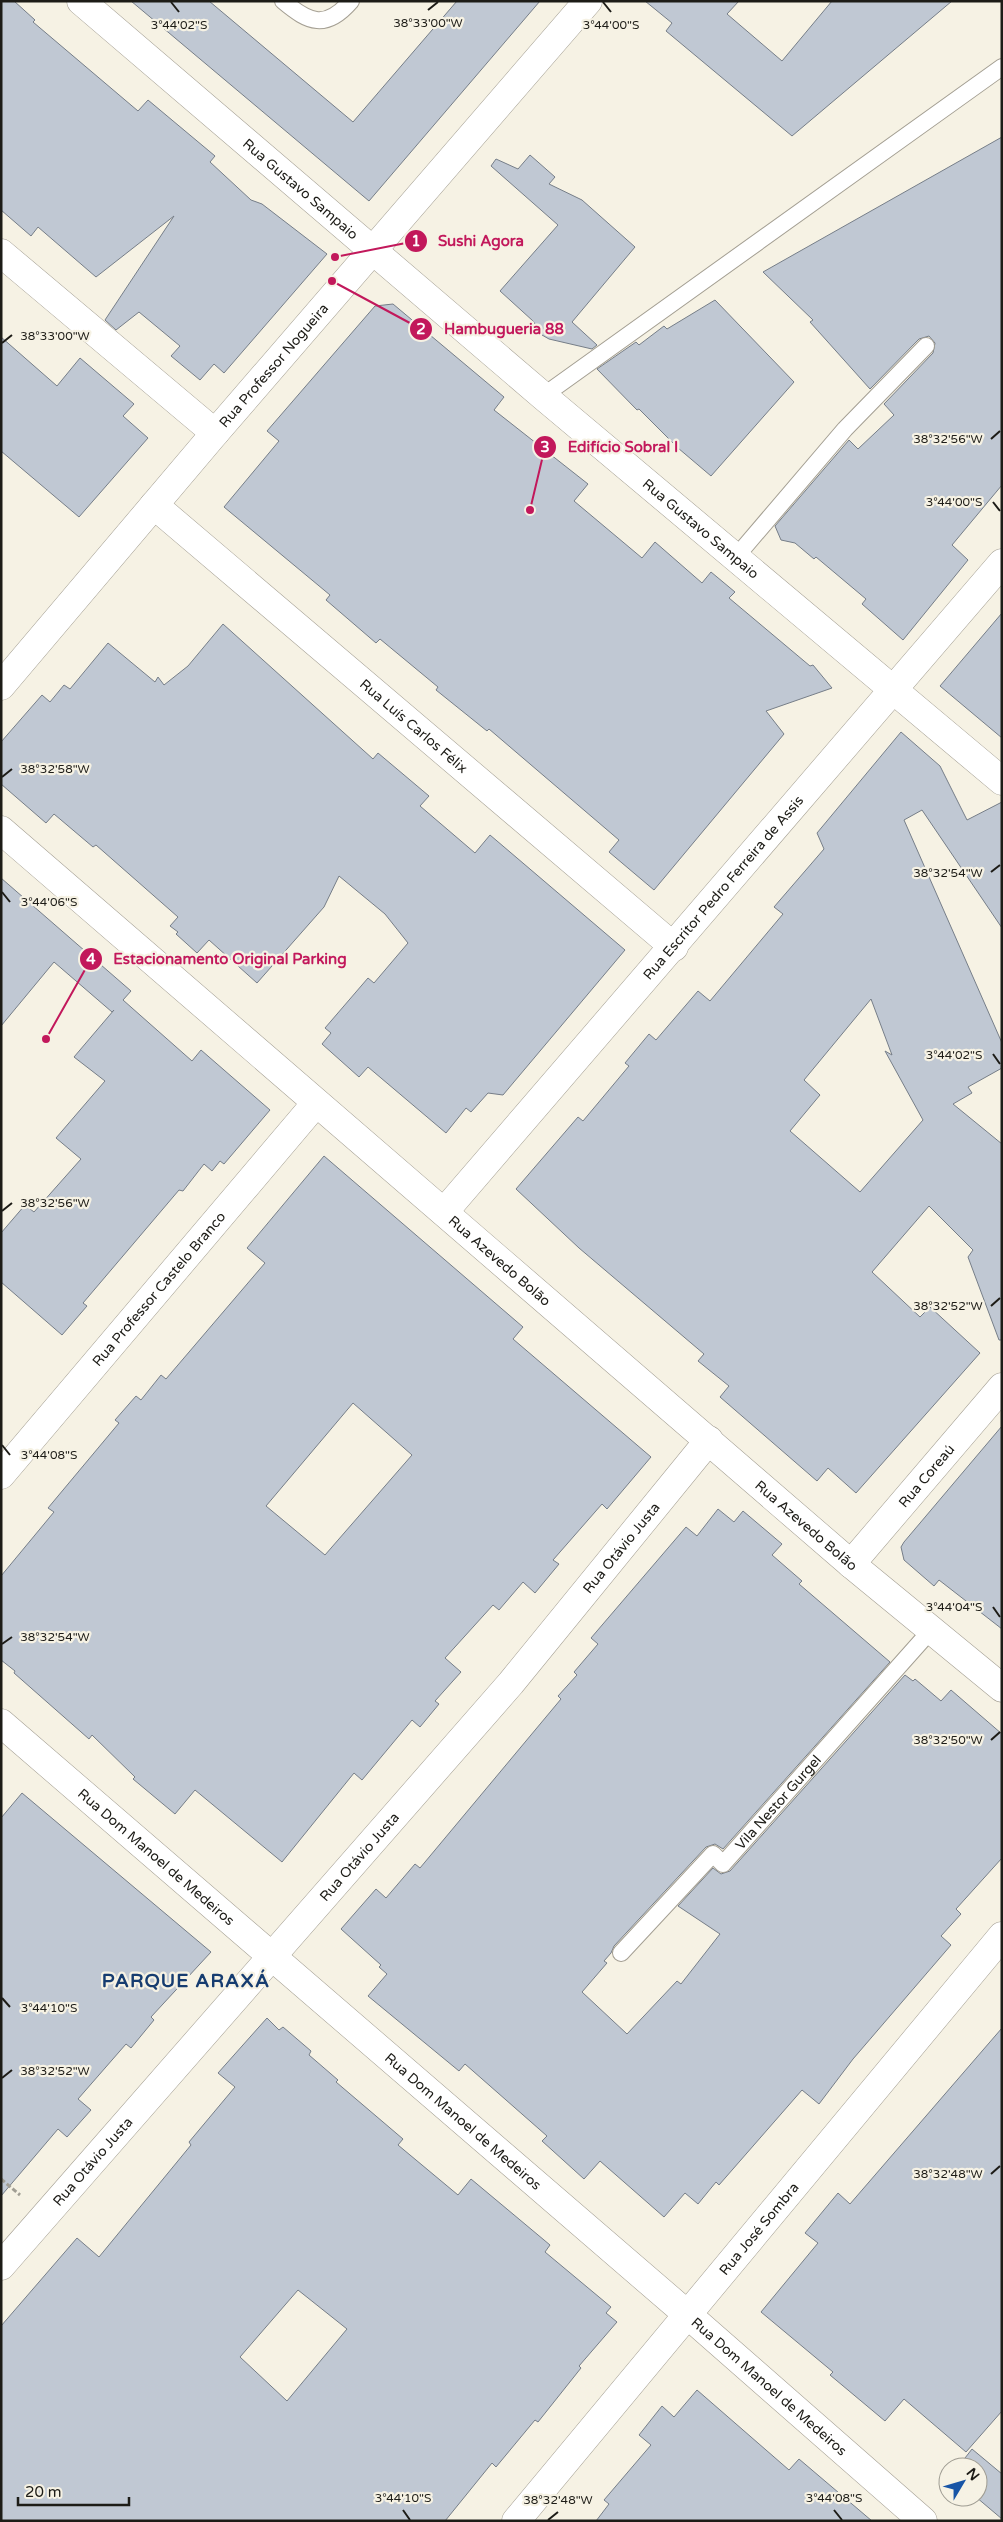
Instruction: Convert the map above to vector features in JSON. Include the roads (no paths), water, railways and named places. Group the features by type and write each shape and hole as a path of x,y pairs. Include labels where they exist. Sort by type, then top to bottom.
{"street":[{"name":"Rua Gustavo Sampaio","path":"81,1 543,396 1002,781"},
{"name":"Rua Professor Nogueira","path":"1,686 214,433 588,1"},
{"path":"1,253 214,433"},
{"name":"Rua Luís Carlos Félix","path":"154,505 674,947"},
{"name":"Rua Escritor Pedro Ferreira de Assis","path":"444,1212 674,947 1002,563"},
{"name":"Rua Azevedo Bolão","path":"1,830 851,1564 1002,1688"},
{"name":"Rua Professor Castelo Branco","path":"1,1475 316,1103"},
{"name":"Rua Coreaú","path":"851,1564 1002,1387"},
{"name":"Rua Otávio Justa","path":"1,2266 511,1683 709,1440"},
{"name":"Rua Dom Manoel de Medeiros","path":"1,1723 688,2315 923,2521"},
{"name":"Rua José Sombra","path":"516,2521 1002,1936"}],"lane":[{"path":"283,1 301,16 317,21 334,18 351,1"},
{"path":"543,396 1002,67"},
{"path":"735,558 845,429 926,346"},
{"name":"Vila Nestor Gurgel","path":"621,1953 713,1854 723,1864 932,1629"}],"place":[{"name":"Sushi Agora","path":"335,257"},
{"name":"Hambugueria 88","path":"332,281"},
{"name":"Edifício Sobral I","path":"530,510"},
{"name":"Estacionamento Original Parking","path":"46,1039"}],"district":[{"name":"PARQUE ARAXÁ","path":"186,1981"}]}
